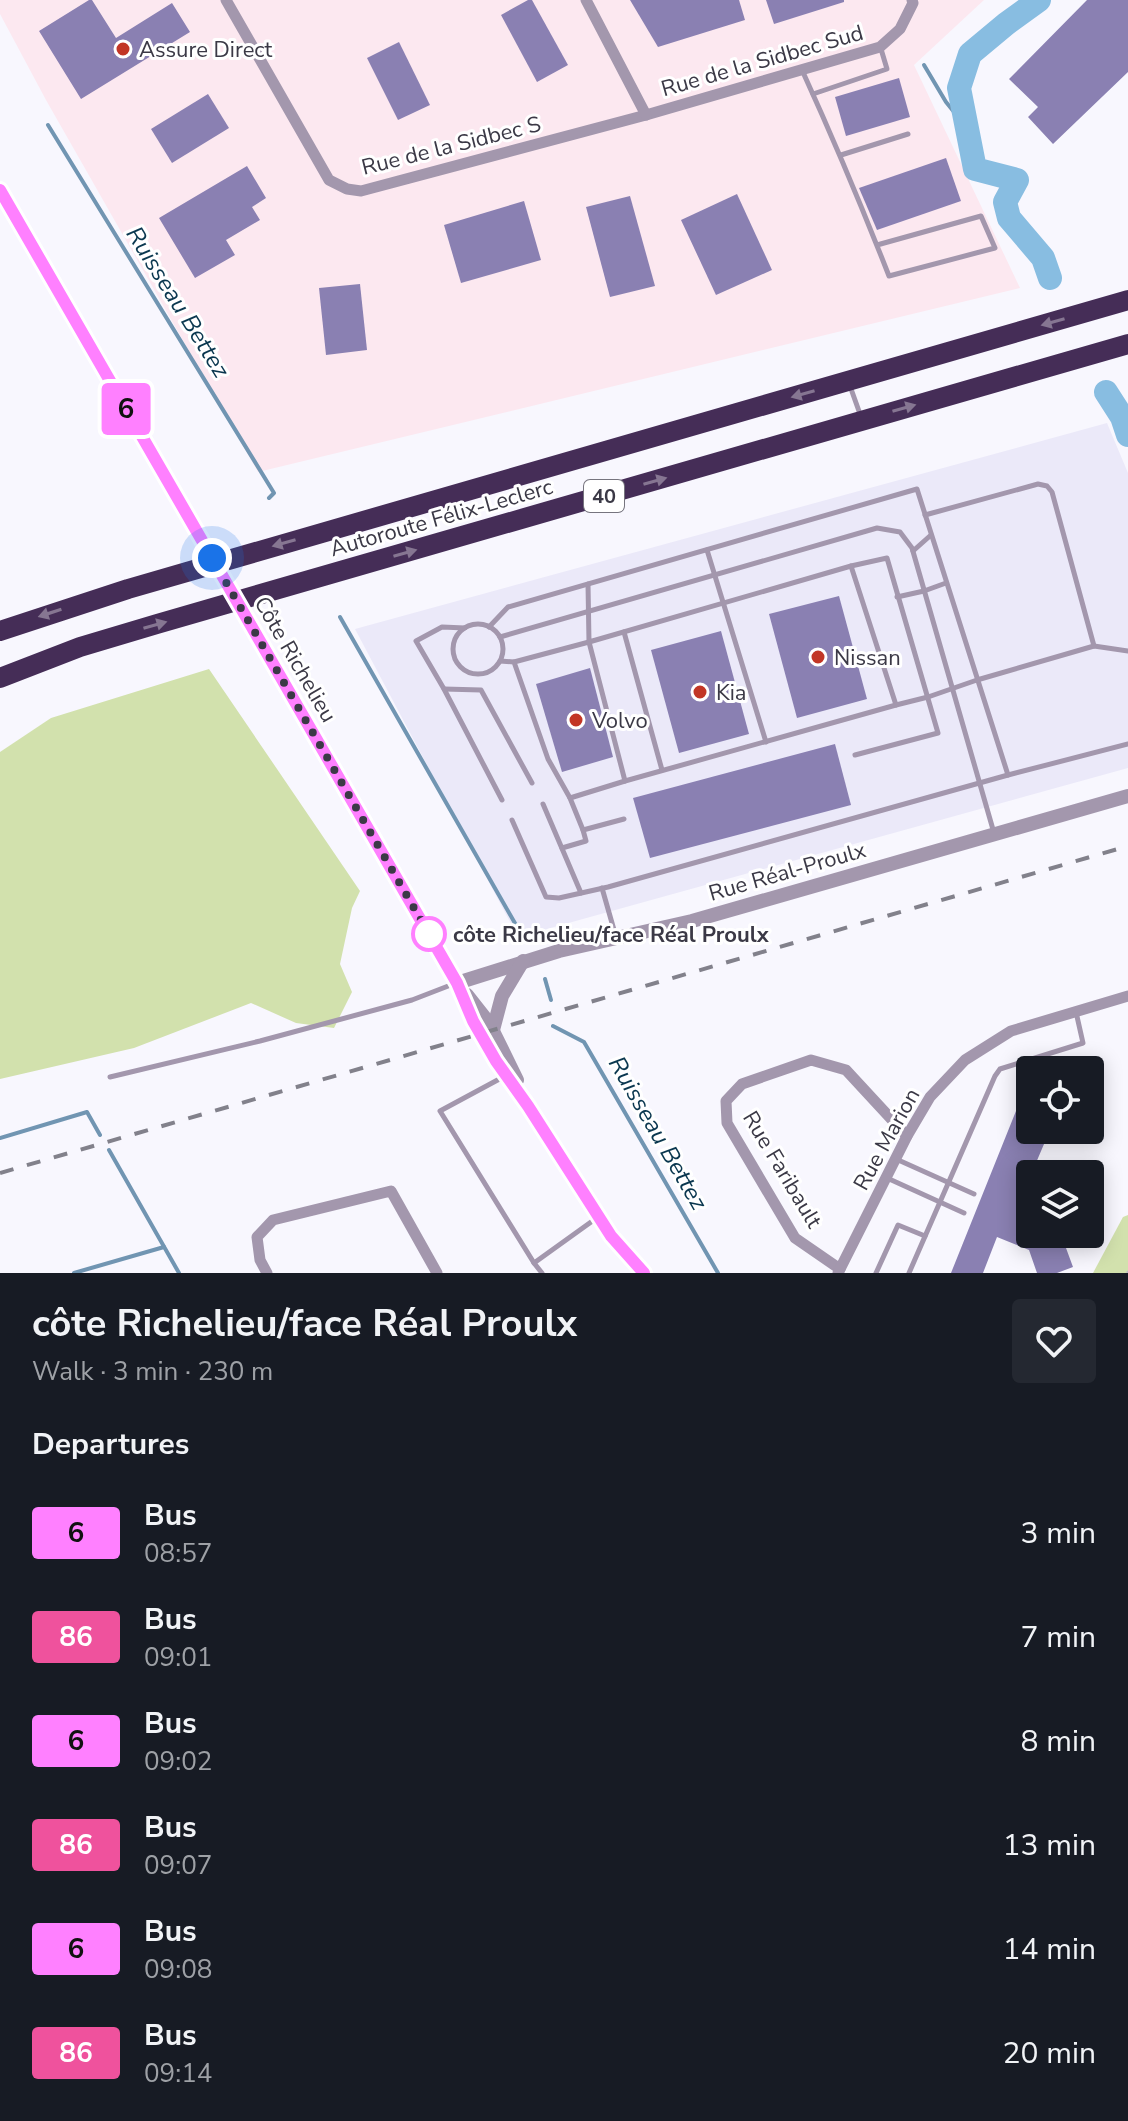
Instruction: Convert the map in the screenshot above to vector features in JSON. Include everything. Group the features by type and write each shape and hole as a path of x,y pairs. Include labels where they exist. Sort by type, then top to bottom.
{"highway":[{"name":"Autoroute Félix-Leclerc","path":"0,631 128,589 1128,300"},
{"name":"Autoroute Félix-Leclerc","path":"0,678 80,647 144,628 1128,344"}],"street":[{"name":"Rue de la Sidbec S","path":"226,0 329,180 347,189 361,191 646,115"},
{"path":"586,0 646,115"},
{"name":"Rue de la Sidbec Sud","path":"646,115 880,47 900,29 912,0"},
{"name":"Côte Richelieu","path":"0,190 457,983 480,1034 611,1236 644,1273"},
{"name":"Rue Réal-Proulx","path":"457,983 574,947 676,926 1128,796"},
{"path":"493,1030 502,996 523,961"},
{"name":"Côte Richelieu","path":"457,983 493,1030 528,1106"},
{"name":"Rue Marion","path":"839,1271 930,1097 965,1060 1011,1031 1128,996"},
{"name":"Rue Faribault","path":"839,1271 795,1238 727,1123 726,1101 742,1084 811,1060 846,1070 907,1136"},
{"path":"267,1273 260,1260 257,1237 273,1220 391,1191 437,1273"}],"lane":[{"path":"813,94 887,69 880,47"},
{"path":"801,69 841,155 889,276 995,248 981,216 877,245"},
{"path":"841,155 908,134"},
{"path":"848,381 862,421"},
{"path":"925,515 1038,484 1047,486 1052,492 1094,646"},
{"path":"489,627 508,607 917,489 1008,775"},
{"path":"500,637 877,528 900,532 913,551 995,834"},
{"path":"913,551 931,535"},
{"path":"707,550 766,742"},
{"path":"500,661 514,662 887,558 938,733 855,755"},
{"path":"851,566 896,705"},
{"path":"897,597 946,583"},
{"path":"588,584 589,642 625,781"},
{"path":"465,628 453,649 459,665 481,674 496,667 503,653 500,637 489,627 442,627 416,641 502,800"},
{"path":"624,632 662,770"},
{"path":"570,798 928,697 1094,646 1128,651"},
{"path":"514,662 548,759 570,798 586,841 562,848"},
{"path":"444,689 481,690 532,783"},
{"path":"512,820 546,897 559,898 1128,744"},
{"path":"543,804 581,893"},
{"path":"583,830 624,819"},
{"path":"602,888 616,938"},
{"path":"110,1077 412,1000 457,983"},
{"path":"909,1273 995,1076 1000,1069 1083,1043 1076,1012"},
{"path":"506,1076 440,1111 542,1273"},
{"path":"896,1158 974,1194"},
{"path":"886,1177 964,1213"},
{"path":"534,1263 599,1217"},
{"path":"876,1273 898,1225 925,1236"}],"shaded area":[{"path":"0,0 984,0 914,65 1020,288 258,472 46,100 0,14"},
{"path":"1107,423 1128,473 1128,768 518,937 355,629"}],"green space":[{"path":"209,669 360,891 352,908 340,964 352,992 334,1028 296,1023 251,1003 134,1048 0,1079 0,752 51,718"},
{"path":"1128,1215 1128,1273 1093,1273 1123,1217"}],"building":[{"path":"92,0 116,38 172,3 190,32 81,99 39,31"},
{"path":"532,0 568,65 537,82 501,15"},
{"path":"630,0 739,0 745,20 658,47"},
{"path":"766,0 844,0 844,2 774,24"},
{"path":"1087,0 1128,0 1128,72 1053,144 1028,117 1038,107 1009,79"},
{"path":"399,42 430,105 398,120 367,58"},
{"path":"899,78 910,117 846,136 835,97"},
{"path":"208,94 229,128 172,163 151,129"},
{"path":"946,158 961,201 877,230 859,188"},
{"path":"247,166 266,198 252,207 260,220 226,240 235,255 195,278 159,218"},
{"path":"737,194 772,270 716,295 681,220"},
{"path":"630,196 655,286 610,297 586,207"},
{"path":"524,201 541,260 461,283 444,225"},
{"path":"360,284 367,350 326,355 319,288"},
{"name":"Nissan","path":"839,596 867,699 797,718 769,614"},
{"name":"Kia","path":"721,631 749,734 679,753 651,650"},
{"name":"Volvo","path":"590,668 613,757 562,772 536,684"},
{"path":"835,744 851,805 650,858 633,798"},
{"path":"1016,1111 1016,1144 1044,1144 1037,1160 1016,1160 1016,1245 997,1237 983,1273 951,1273"},
{"path":"1024,1248 1066,1248 1073,1267 1057,1273 1037,1273 1029,1250"}],"waterway":[{"path":"1039,0 970,54 959,88 975,169 1017,180 1005,202 1009,218 1043,258 1050,278"},
{"path":"924,65 946,102 967,128"},
{"name":"Ruisseau Bettez","path":"48,125 274,493 269,498"},
{"path":"1106,392 1122,417 1128,435"},
{"name":"Ruisseau Bettez","path":"340,617 520,932"},
{"name":"Ruisseau Bettez","path":"545,979 551,1000"},
{"name":"Ruisseau Bettez","path":"553,1026 584,1042 718,1273"},
{"path":"0,1138 87,1112 100,1135"},
{"path":"109,1150 179,1273"},
{"path":"74,1273 164,1247"}],"railway":[{"path":"0,1173 1128,846"}],"bus line":[{"name":"6","path":"0,190 457,983 473,1021 496,1061 611,1236 644,1273"}],"place":[{"name":"Assure Direct","path":"123,49"},
{"name":"Nissan","path":"818,657"},
{"name":"Kia","path":"700,692"},
{"name":"Volvo","path":"576,720"},
{"name":"côte Richelieu/face Réal Proulx","path":"429,934"}],"route":[{"path":"212,558 429,934"}]}
